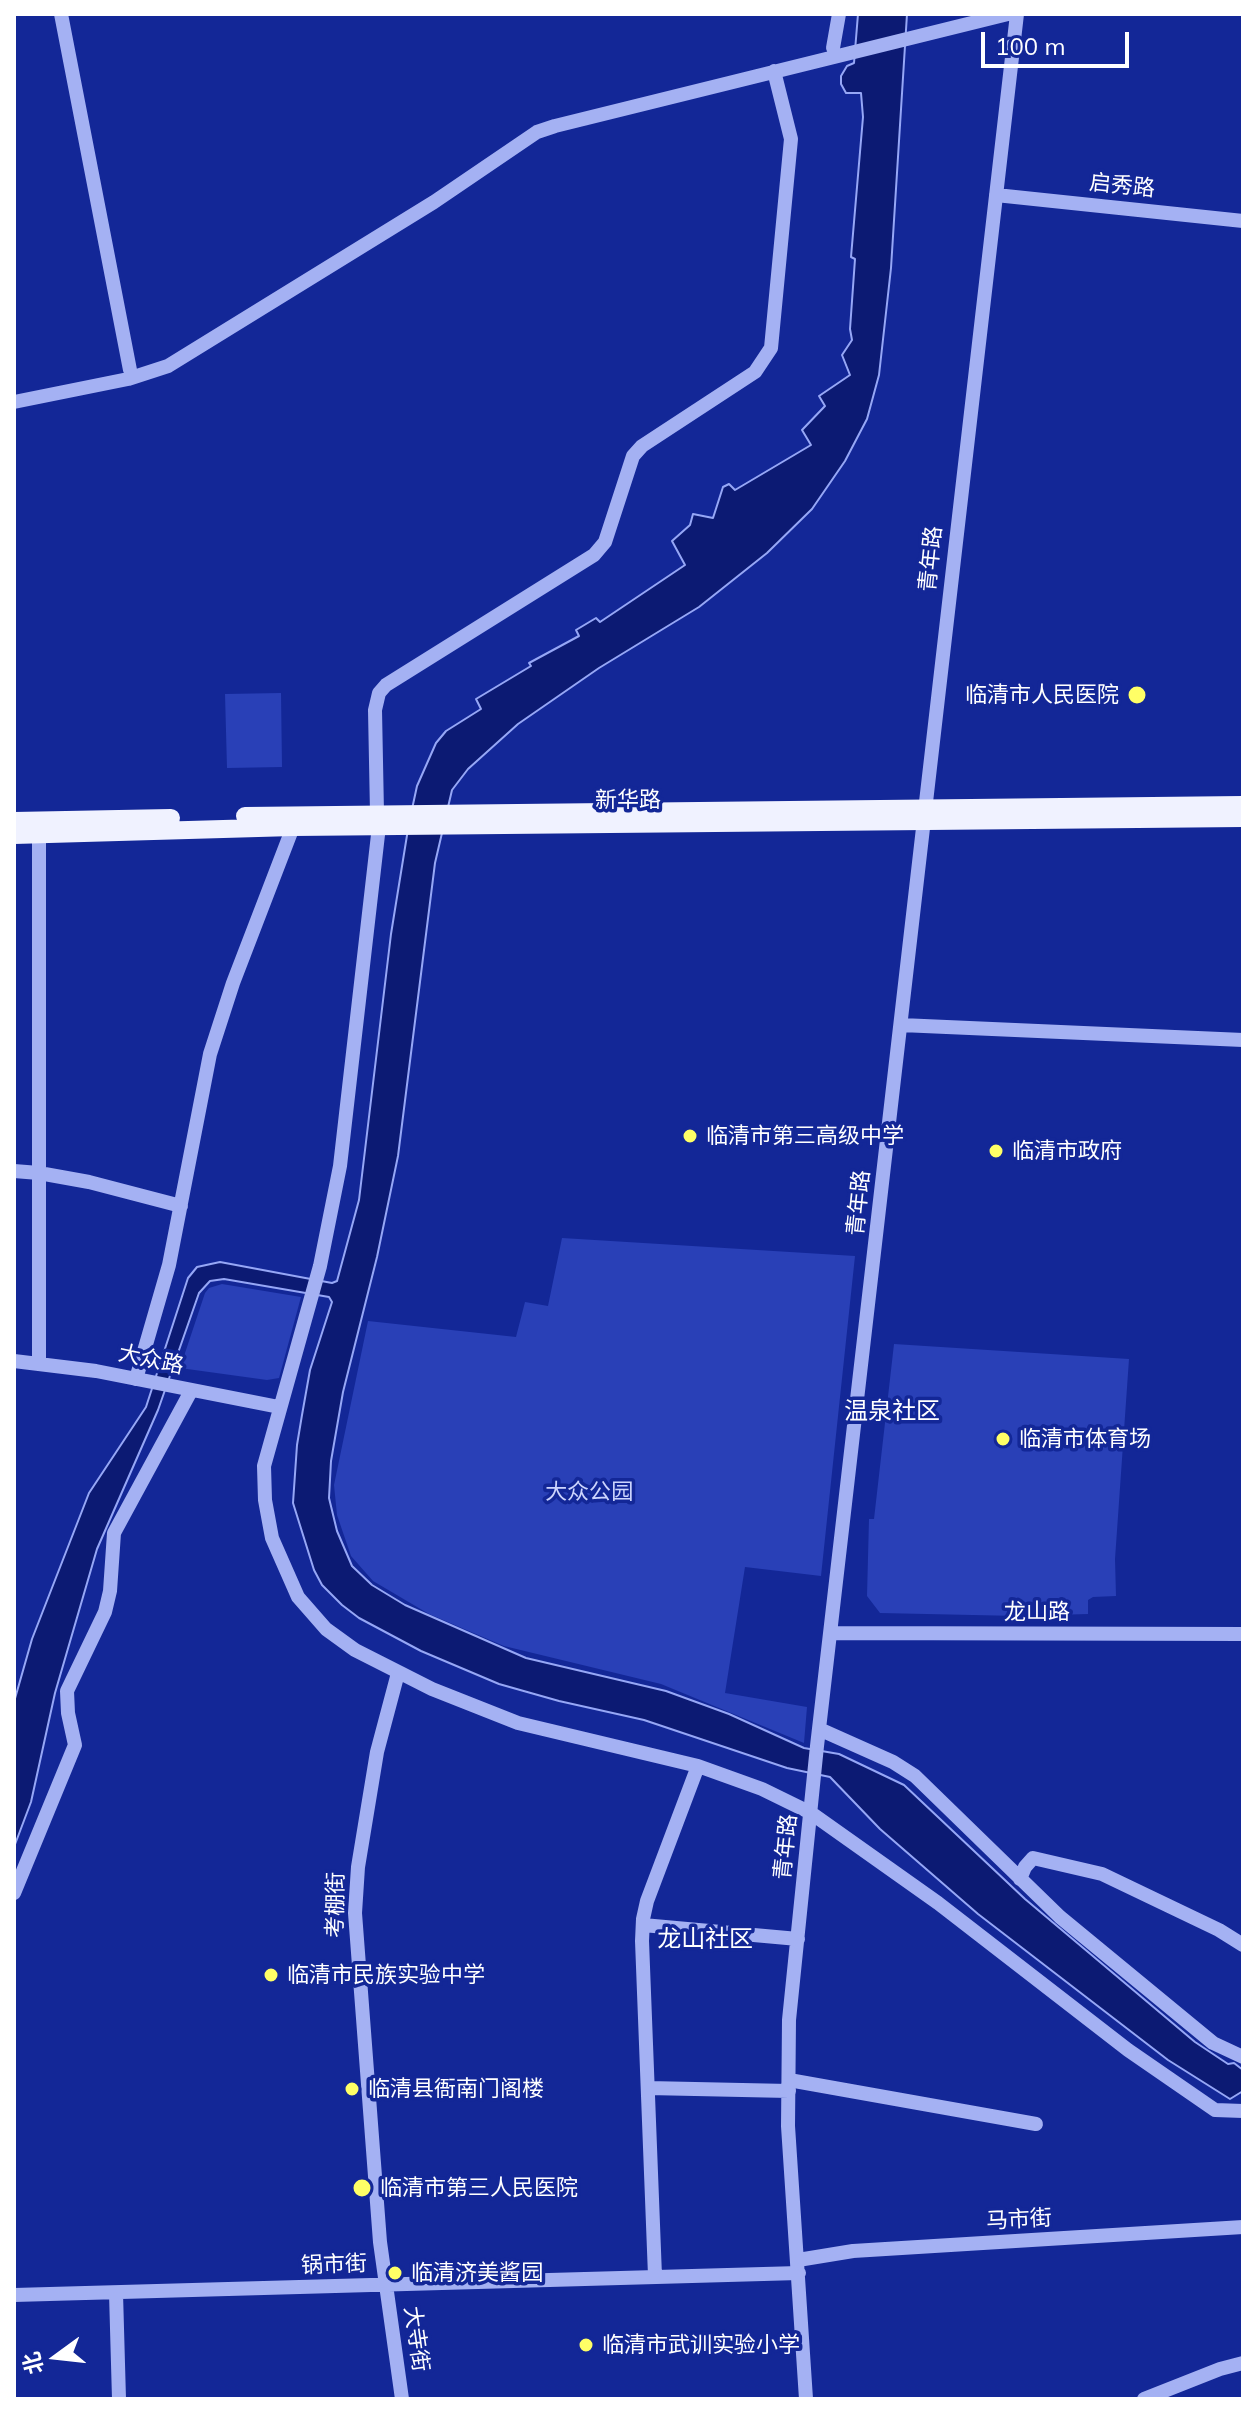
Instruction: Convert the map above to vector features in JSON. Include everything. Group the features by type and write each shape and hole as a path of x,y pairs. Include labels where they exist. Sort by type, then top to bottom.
{"main road":[{"name":"新华路","path":"924,816 1243,805"},
{"name":"新华路","path":"14,821 924,816 1243,818"},
{"name":"新华路","path":"14,835 293,827 386,820"}],"street":[{"path":"61,14 130,370"},
{"path":"839,14 840,49"},
{"path":"914,32 972,14"},
{"path":"14,393 130,370 165,358 429,195 533,125 567,114 840,49 1008,14"},
{"name":"青年路","path":"806,2399 788,2126 789,2020 819,1729 1017,14"},
{"path":"14,402 128,379 168,366 434,202 537,132 774,71 840,49"},
{"path":"774,71 791,139 771,348 755,372 642,446 633,456 605,542 594,555 386,685 379,693 375,710 386,820 340,1166 320,1266 264,1466 265,1500 272,1538 298,1597 326,1629 355,1650 432,1689 518,1723 698,1766 762,1789 811,1813 938,1903 1152,2067 1215,2110 1243,2111"},
{"name":"启秀路","path":"996,195 1243,221"},
{"path":"136,1379 169,1265 210,1054 233,983 293,827"},
{"path":"39,834 39,1363"},
{"path":"901,1025 1243,1040"},
{"path":"14,1171 39,1173 181,1206"},
{"name":"大众路","path":"14,1361 136,1379 279,1407"},
{"path":"14,1893 75,1745 67,1691 105,1612 110,1591 114,1533 191,1391"},
{"name":"龙山路","path":"830,1633 1243,1634"},
{"name":"考棚街","path":"386,2286 376,2197 355,1913 358,1867 377,1752 398,1673"},
{"path":"819,1729 893,1762 915,1776 1060,1917 1213,2043 1243,2057"},
{"path":"655,2276 643,1925 647,1901 698,1766"},
{"path":"1020,1879 1033,1858 1102,1874 1219,1930 1243,1945"},
{"path":"643,1925 798,1939"},
{"path":"648,2088 789,2086 1036,2124"},
{"name":"马市街","path":"799,2267 853,2251 1243,2227"},
{"name":"锅市街","path":"14,2295 386,2286 799,2267"},
{"name":"大寺街","path":"386,2286 402,2399"},
{"path":"116,2293 119,2399"},
{"path":"1144,2399 1243,2363"}],"green space":[{"path":"281,693 282,767 227,768 225,694"},
{"name":"大众公园","path":"562,1238 855,1256 821,1576 745,1567 725,1693 807,1707 804,1743 661,1684 504,1646 429,1614 373,1581 351,1556 337,1515 334,1485 368,1321 516,1337 525,1302 548,1306"},
{"path":"222,1284 301,1297 279,1378 267,1380 180,1368 205,1293 209,1288"},
{"name":"临清市体育场","path":"894,1344 1129,1359 1115,1559 1116,1596 1088,1600 1088,1614 880,1613 867,1596 869,1519 874,1519"}],"shaded area":[{"path":"858,14 907,14 891,268 879,375 867,419 845,461 812,509 767,553 699,607 599,668 518,724 468,769 452,790 435,863 398,1156 377,1257 343,1392 331,1461 329,1498 337,1531 352,1566 372,1585 405,1605 526,1658 666,1691 729,1714 804,1748 839,1754 904,1785 1025,1899 1195,2042 1243,2070 1243,2091 1230,2099 1168,2060 978,1914 880,1829 830,1777 787,1768 644,1720 499,1684 421,1651 359,1618 342,1605 322,1585 314,1570 293,1503 302,1415 310,1370 332,1302 329,1297 224,1279 210,1281 199,1293 158,1410 97,1549 55,1693 31,1802 14,1847 14,1702 32,1639 89,1493 146,1407 188,1278 197,1267 220,1262 332,1283 337,1281 359,1200 391,934 409,823 417,786 436,743 446,731 481,709 476,699 531,666 529,663 579,636 576,630 596,618 600,622 685,565 672,541 690,525 693,514 713,518 723,487 729,484 735,490 811,445 802,430 825,406 819,396 850,375 842,355 852,340 850,329 855,259 851,257 863,117 861,93 846,93 841,76 847,66 854,63"}],"place":[{"name":"临清市人民医院","path":"1137,695"},
{"name":"临清市第三高级中学","path":"690,1136"},
{"name":"临清市政府","path":"996,1151"},
{"name":"临清市体育场","path":"1003,1439"},
{"name":"临清市民族实验中学","path":"271,1975"},
{"name":"临清县衙南门阁楼","path":"352,2089"},
{"name":"临清市第三人民医院","path":"362,2188"},
{"name":"临清济美酱园","path":"395,2273"},
{"name":"临清市武训实验小学","path":"586,2345"}],"district":[{"name":"温泉社区","path":"892,1412"},
{"name":"龙山社区","path":"705,1940"}]}
